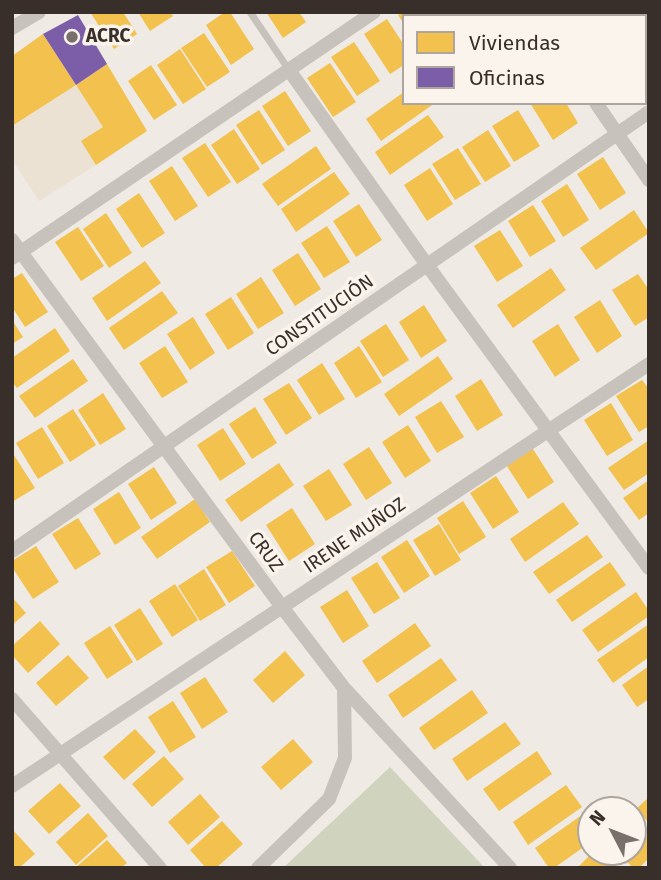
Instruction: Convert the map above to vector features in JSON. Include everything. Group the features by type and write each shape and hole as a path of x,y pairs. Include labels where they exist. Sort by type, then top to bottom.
{"street":[{"path":"12,28 39,12"},
{"path":"15,250 374,12"},
{"path":"289,70 426,265 649,568"},
{"path":"597,105 649,180"},
{"name":"CONSTITUCIÓN","path":"12,551 649,112"},
{"name":"CRUZ","path":"15,250 344,688 510,868"},
{"name":"IRENE MUÑOZ","path":"12,786 649,364"},
{"path":"258,868 330,799 345,758 344,688"},
{"path":"12,699 160,868"}],"lane":[{"path":"250,12 289,70"}],"green space":[{"path":"390,767 485,868 283,868"}],"shaded area":[{"path":"76,85 103,127 96,165 39,201 12,160 12,126"}],"building: Viviendas":[{"path":"90,12 123,12 137,34 114,49"},
{"path":"138,12 170,12 173,16 150,31"},
{"path":"225,12 230,12 254,49 231,65 206,25"},
{"path":"266,12 299,12 306,22 283,38"},
{"path":"403,12 430,14 402,14 402,21 398,15"},
{"path":"581,12 629,12 626,14 578,14"},
{"path":"649,18 649,59 647,56"},
{"path":"387,19 402,42 402,66 390,74 364,34"},
{"path":"204,33 230,72 207,87 181,48"},
{"path":"43,34 76,85 12,126 12,56"},
{"path":"354,42 380,81 357,96 331,57"},
{"path":"180,49 206,89 183,104 157,65"},
{"path":"330,63 356,102 333,117 307,78"},
{"path":"107,64 147,131 96,165 81,141 103,127 76,85"},
{"path":"151,65 177,105 154,120 128,81"},
{"path":"285,91 311,131 288,146 262,106"},
{"path":"402,93 402,105 432,105 381,141 366,119"},
{"path":"531,105 567,105 578,123 553,140"},
{"path":"259,110 285,150 262,165 236,125"},
{"path":"518,110 540,146 514,162 492,126"},
{"path":"428,115 444,137 390,175 375,152"},
{"path":"234,129 260,169 237,184 211,145"},
{"path":"488,130 511,166 485,182 462,147"},
{"path":"205,143 231,182 208,197 182,158"},
{"path":"316,146 331,169 278,206 262,184"},
{"path":"458,148 481,184 455,200 432,164"},
{"path":"603,157 626,193 600,210 577,174"},
{"path":"172,166 198,206 175,221 149,181"},
{"path":"430,168 453,204 427,221 404,185"},
{"path":"334,172 350,194 296,232 281,209"},
{"path":"567,184 589,220 563,237 541,201"},
{"path":"139,193 165,233 142,248 116,209"},
{"path":"359,204 382,240 356,257 333,221"},
{"path":"533,205 556,241 530,257 508,221"},
{"path":"634,210 649,233 596,270 580,248"},
{"path":"106,213 132,253 109,268 83,229"},
{"path":"327,226 350,262 324,278 301,243"},
{"path":"78,227 104,266 81,281 55,242"},
{"path":"500,230 523,266 497,282 474,246"},
{"path":"298,253 321,289 295,306 272,270"},
{"path":"145,261 161,283 107,321 92,298"},
{"path":"551,268 566,290 513,328 497,305"},
{"path":"22,273 48,312 25,327 12,307 12,279"},
{"path":"638,274 649,290 649,317 635,326 612,290"},
{"path":"261,277 284,313 258,329 236,294"},
{"path":"162,291 178,313 124,350 109,328"},
{"path":"231,297 254,333 228,350 205,314"},
{"path":"600,300 622,336 597,353 574,317"},
{"path":"424,305 447,341 421,358 399,322"},
{"path":"193,317 215,353 190,370 167,334"},
{"path":"12,320 23,337 12,344"},
{"path":"386,324 409,360 383,377 360,341"},
{"path":"558,324 580,360 555,377 532,341"},
{"path":"55,328 70,351 17,388 12,382 12,358"},
{"path":"165,346 188,382 162,398 139,363"},
{"path":"359,346 382,382 356,398 334,363"},
{"path":"438,356 453,379 399,416 384,394"},
{"path":"73,359 88,381 35,418 19,396"},
{"path":"322,363 345,399 319,415 297,380"},
{"path":"481,379 503,415 477,431 455,396"},
{"path":"642,380 649,389 649,426 639,432 616,396"},
{"path":"289,383 312,418 286,435 263,399"},
{"path":"103,393 126,429 100,445 78,410"},
{"path":"441,401 464,437 437,453 415,417"},
{"path":"611,403 633,440 607,456 584,420"},
{"path":"255,407 277,443 252,459 229,424"},
{"path":"73,409 96,445 70,462 47,426"},
{"path":"408,425 431,461 405,478 382,442"},
{"path":"42,427 64,463 38,479 16,443"},
{"path":"223,428 246,464 220,481 197,445"},
{"path":"649,440 649,473 624,490 608,468"},
{"path":"531,446 554,482 528,499 505,463"},
{"path":"369,447 392,483 366,500 343,464"},
{"path":"12,452 35,488 12,502"},
{"path":"279,463 294,485 241,522 225,500"},
{"path":"154,467 177,503 151,520 128,484"},
{"path":"329,469 352,505 326,521 303,486"},
{"path":"496,476 519,512 493,529 470,493"},
{"path":"649,480 649,513 639,520 623,498"},
{"path":"119,492 141,528 115,545 93,509"},
{"path":"195,499 210,522 157,559 141,537"},
{"path":"463,501 486,537 459,554 437,518"},
{"path":"563,502 579,524 525,562 510,539"},
{"path":"292,508 315,544 289,561 266,525"},
{"path":"78,518 101,554 75,570 52,534"},
{"path":"439,524 461,560 435,576 413,540"},
{"path":"587,535 603,557 549,594 533,572"},
{"path":"407,540 430,576 404,593 381,557"},
{"path":"36,546 59,582 33,599 12,567 12,561"},
{"path":"232,551 255,586 229,603 206,567"},
{"path":"377,562 400,598 374,614 351,578"},
{"path":"610,562 626,585 572,622 556,600"},
{"path":"204,569 226,605 200,621 178,586"},
{"path":"175,584 198,620 172,637 149,601"},
{"path":"347,590 369,626 343,643 320,607"},
{"path":"636,592 649,611 649,616 598,652 582,630"},
{"path":"12,597 26,613 12,625"},
{"path":"140,608 163,644 137,661 114,625"},
{"path":"40,621 60,644 28,673 12,655 12,646"},
{"path":"415,623 431,646 377,683 362,661"},
{"path":"649,624 649,657 613,683 597,660"},
{"path":"110,626 133,662 107,679 84,643"},
{"path":"285,651 305,675 273,703 253,680"},
{"path":"68,655 89,678 56,706 36,683"},
{"path":"441,658 457,680 403,718 388,695"},
{"path":"649,666 649,699 637,707 622,685"},
{"path":"205,677 228,712 202,729 180,693"},
{"path":"472,690 488,713 434,750 419,728"},
{"path":"173,701 196,737 170,753 148,717"},
{"path":"505,722 521,744 467,781 452,759"},
{"path":"135,729 156,752 124,780 103,757"},
{"path":"293,739 313,762 281,790 261,767"},
{"path":"537,751 552,774 499,811 483,789"},
{"path":"164,756 184,779 152,807 132,784"},
{"path":"60,783 81,806 49,834 28,811"},
{"path":"566,785 577,800 577,811 528,845 513,822"},
{"path":"200,794 220,817 188,845 168,822"},
{"path":"649,797 649,823 647,821"},
{"path":"88,813 108,836 76,865 56,842"},
{"path":"577,818 577,852 554,868 549,868 535,848"},
{"path":"222,821 243,844 216,868 206,868 190,850"},
{"path":"12,829 35,854 19,868 12,868"},
{"path":"647,838 649,840 647,860"},
{"path":"107,840 127,863 121,868 75,868"},
{"path":"616,866 618,868 577,868"}],"building: Oficinas":[{"path":"78,15 107,64 76,85 43,34"}],"place":[{"name":"ACRC","path":"72,37"}]}
